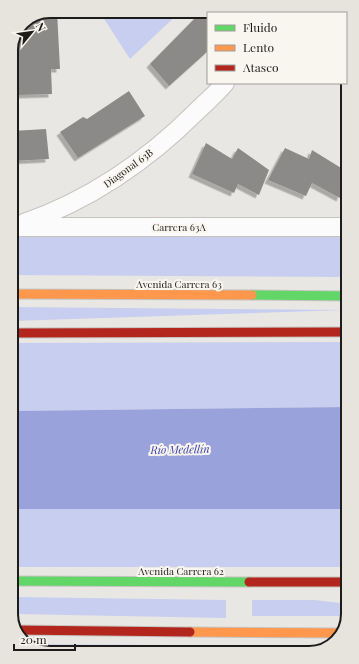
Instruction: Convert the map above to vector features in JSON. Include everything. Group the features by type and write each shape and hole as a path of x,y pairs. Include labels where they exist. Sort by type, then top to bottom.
{"highway":[{"name":"Avenida Carrera 63","path":"18,294 341,296"},
{"path":"306,331 340,323"},
{"path":"18,333 341,332"},
{"name":"Avenida Carrera 62","path":"18,581 341,582"},
{"path":"300,582 341,590"},
{"path":"22,630 335,633"}],"street":[{"name":"Diagonal 63B","path":"18,225 73,203 117,178 177,131 224,84"},
{"name":"Carrera 63A","path":"18,227 341,227"}],"shaded area":[{"path":"104,18 174,18 130,59"},
{"path":"18,234 341,235 341,277 18,275"},
{"path":"18,307 341,310 18,321"},
{"path":"341,342 341,407 18,411 18,343"},
{"path":"18,509 341,509 341,567 18,567"},
{"path":"18,597 226,600 226,618 18,614"},
{"path":"252,600 315,600 341,603 341,616 252,616"},
{"path":"40,644 194,646 48,646"}],"water":[{"name":"Río Medellín","path":"341,407 341,509 18,509 18,411"}],"building":[{"path":"46,18 57,18 60,69 51,69 52,94 18,95 18,48 21,36 34,22"},
{"path":"195,18 207,18 207,52 169,86 150,64"},
{"path":"129,91 145,116 78,158 60,132 83,117 87,119"},
{"path":"46,129 49,159 18,161 18,131"},
{"path":"206,143 232,159 238,148 269,170 259,195 238,184 234,193 192,174"},
{"path":"285,148 309,159 312,150 341,168 341,196 340,198 312,183 306,196 268,180"}],"traffic: fast":[{"path":"252,295 341,296"},
{"path":"18,581 249,582"}],"traffic: slow":[{"path":"18,294 252,295"},
{"path":"190,632 335,633"}],"traffic: jam":[{"path":"18,333 341,332"},
{"path":"249,582 341,582"},
{"path":"22,630 190,632"}]}
